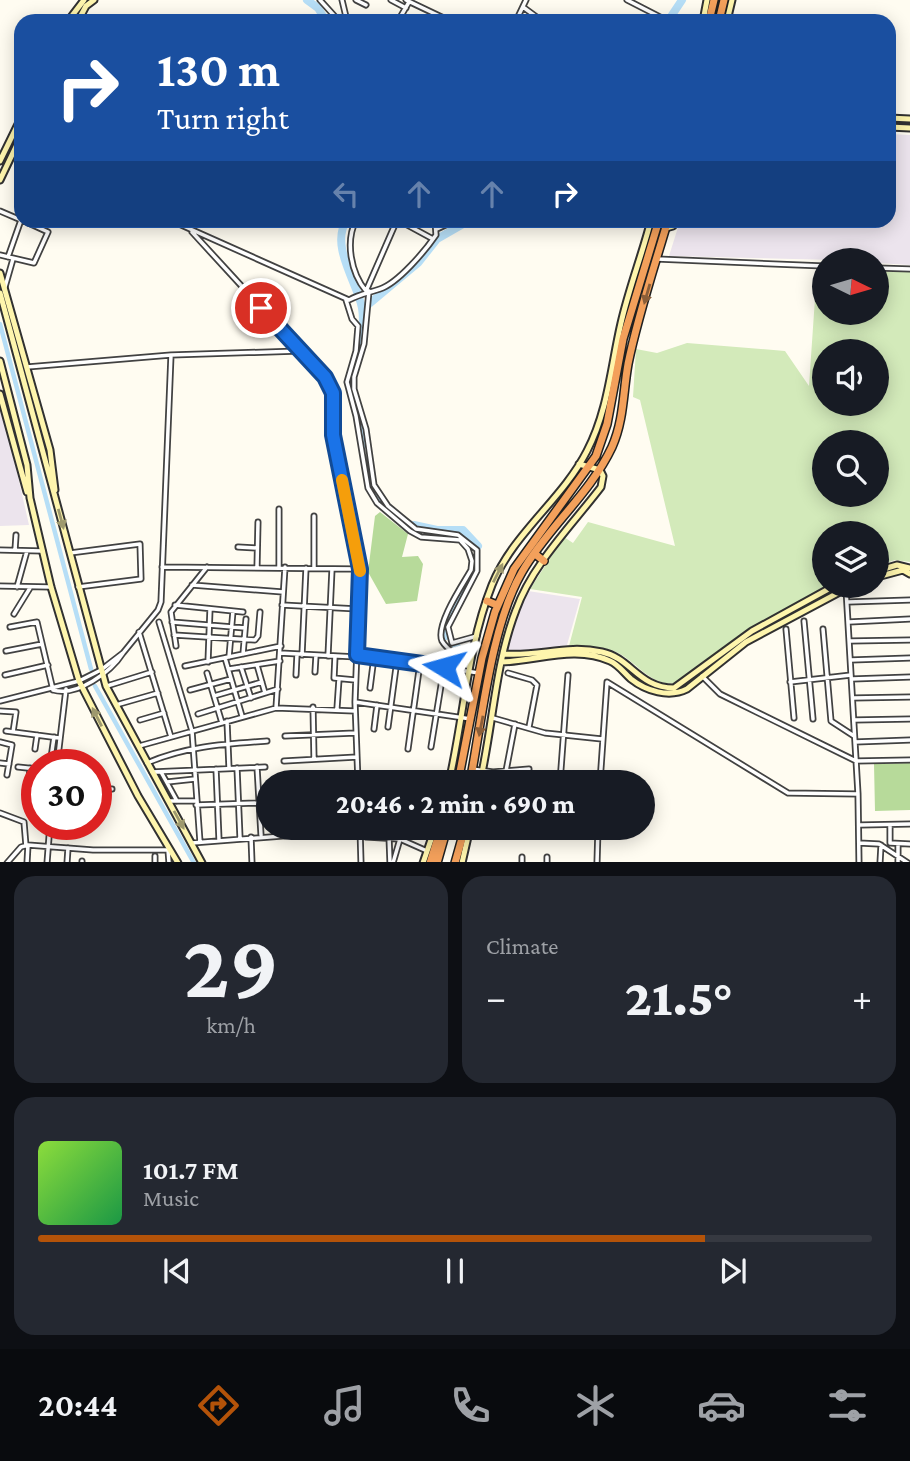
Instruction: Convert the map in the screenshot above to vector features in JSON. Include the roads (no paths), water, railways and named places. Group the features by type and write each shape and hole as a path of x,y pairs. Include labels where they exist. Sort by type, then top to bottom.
{"highway":[{"path":"461,770 482,659 498,605 514,569 590,466 607,424 623,339 660,228"},
{"path":"472,769 488,692 499,663 522,573 600,470 619,428 628,363 657,259 661,228"},
{"path":"576,500 585,507"},
{"path":"535,554 544,561"},
{"path":"487,601 498,605"},
{"path":"488,692 497,694"},
{"path":"457,742 466,744"},
{"path":"430,862 440,840"},
{"path":"437,862 442,840"},
{"path":"453,862 457,840"}],"street":[{"path":"73,14 84,0"},
{"path":"82,14 94,0"},
{"path":"320,0 336,14"},
{"path":"356,0 366,5"},
{"path":"391,0 406,8"},
{"path":"520,14 526,0"},
{"path":"627,0 653,13"},
{"path":"402,14 407,1 435,14"},
{"path":"523,7 532,14"},
{"path":"0,161 14,131"},
{"path":"10,139 14,141"},
{"path":"0,180 14,153"},
{"path":"19,228 2,291 50,450 55,496"},
{"path":"0,255 32,264 48,234 36,228"},
{"path":"185,228 348,300 386,286 433,240 437,229"},
{"path":"353,228 350,237 353,260 359,282 367,291"},
{"path":"395,228 367,291 368,319 354,389 366,429 374,485 388,506 416,529 458,535 477,550 477,571 448,627 452,643 477,636"},
{"path":"412,228 433,240"},
{"path":"451,770 472,654 487,601 499,570 517,541 579,464 601,418 622,319 660,228"},
{"path":"192,232 325,377 333,393 333,435 360,569 355,702 358,770"},
{"path":"657,259 812,265"},
{"path":"889,268 910,269"},
{"path":"0,273 2,291 106,686 202,862"},
{"path":"348,300 352,319 358,326 356,351 346,382 356,416 368,488 377,503 410,531 421,537 460,540 468,549 472,561 471,570 443,620 440,634 443,643 469,670"},
{"path":"26,367 171,355 299,351"},
{"path":"53,690 66,690 102,673 160,606 171,355"},
{"path":"0,360 27,465 30,498"},
{"path":"0,394 30,498 51,587 80,683 138,796 177,862"},
{"path":"483,770 497,694 499,663 504,654 510,613 544,561 601,487 603,476 600,470 579,464"},
{"path":"276,708 283,592 279,509"},
{"path":"314,516 314,568"},
{"path":"257,567 258,522"},
{"path":"15,550 16,535"},
{"path":"70,553 140,544 141,579 78,587"},
{"path":"238,547 258,548"},
{"path":"0,550 43,551"},
{"path":"17,587 27,551"},
{"path":"889,567 897,565 910,568"},
{"path":"162,567 360,569"},
{"path":"176,646 171,612 207,567"},
{"path":"296,675 305,606 306,568"},
{"path":"328,656 331,569"},
{"path":"889,574 903,570 910,574"},
{"path":"192,584 283,592"},
{"path":"0,586 51,587"},
{"path":"14,614 30,588"},
{"path":"504,654 531,655 556,648 600,652 619,658 647,681 674,688 752,631 812,598"},
{"path":"472,654 499,663 531,661 559,654 603,658 617,664 633,681 669,694 687,689 746,642 828,598"},
{"path":"848,598 859,862"},
{"path":"848,602 910,600"},
{"path":"282,605 358,609"},
{"path":"175,606 243,612"},
{"path":"208,662 211,609"},
{"path":"233,611 227,657 242,717"},
{"path":"174,635 244,641 257,639 260,612"},
{"path":"243,654 246,619"},
{"path":"849,622 910,619"},
{"path":"804,621 813,719"},
{"path":"10,627 36,622 53,690"},
{"path":"159,622 192,731 200,842"},
{"path":"172,622 246,628"},
{"path":"786,629 794,718"},
{"path":"822,629 832,723 855,736"},
{"path":"139,632 171,737"},
{"path":"849,641 910,640"},
{"path":"6,652 42,644"},
{"path":"185,667 281,646"},
{"path":"280,653 374,657 479,673"},
{"path":"315,672 316,655"},
{"path":"335,656 334,678 356,680"},
{"path":"370,688 374,657"},
{"path":"850,660 910,658"},
{"path":"388,727 397,660"},
{"path":"229,669 280,661"},
{"path":"408,749 420,663"},
{"path":"257,665 265,693"},
{"path":"5,675 48,666"},
{"path":"241,667 251,698"},
{"path":"431,747 444,667"},
{"path":"106,686 152,672"},
{"path":"208,673 224,722 229,769"},
{"path":"508,673 533,680 537,685 529,728"},
{"path":"561,770 568,675"},
{"path":"702,676 720,694 856,761 910,760"},
{"path":"790,682 827,678 910,677"},
{"path":"190,690 231,679"},
{"path":"337,709 339,679"},
{"path":"214,696 262,682"},
{"path":"601,770 607,682 788,793 858,794"},
{"path":"0,701 80,683"},
{"path":"59,749 68,684"},
{"path":"198,715 278,689"},
{"path":"116,705 158,693"},
{"path":"853,698 910,697"},
{"path":"355,702 471,719"},
{"path":"374,729 377,705"},
{"path":"313,707 314,759"},
{"path":"138,746 276,708 313,707 355,711"},
{"path":"0,711 16,712 13,732"},
{"path":"140,720 164,713"},
{"path":"493,718 562,735 602,739"},
{"path":"854,720 910,719"},
{"path":"506,770 515,724"},
{"path":"6,731 60,738"},
{"path":"285,736 355,733"},
{"path":"35,749 37,735"},
{"path":"52,749 54,737"},
{"path":"855,742 910,740"},
{"path":"147,763 167,753 194,747 267,741"},
{"path":"0,742 12,745 7,775"},
{"path":"284,761 357,757"},
{"path":"0,763 9,764"},
{"path":"152,772 265,767"},
{"path":"237,768 240,838"},
{"path":"216,769 219,840"},
{"path":"472,769 478,770"},
{"path":"518,770 529,769"},
{"path":"161,772 177,801"},
{"path":"167,782 195,779"},
{"path":"169,801 217,805 256,803"},
{"path":"0,813 24,822 27,862"},
{"path":"859,825 910,824"},
{"path":"890,825 890,843 910,844"},
{"path":"192,843 256,836"},
{"path":"251,837 252,862"},
{"path":"47,862 49,840"},
{"path":"360,840 361,862"},
{"path":"389,840 392,862"},
{"path":"392,862 400,840"},
{"path":"402,840 427,850"},
{"path":"423,862 431,840"},
{"path":"462,862 467,840"},
{"path":"597,862 598,840"},
{"path":"859,843 881,845 907,862"},
{"path":"898,844 898,862"},
{"path":"8,862 27,845 169,850"},
{"path":"880,862 881,845"},
{"path":"67,862 68,848"},
{"path":"169,850 169,862"},
{"path":"155,856 155,862"},
{"path":"522,857 522,862"}],"waterway":[{"path":"307,0 322,14"},
{"path":"673,14 682,0"},
{"path":"343,228 343,253 363,317 360,346 348,382"},
{"path":"363,309 418,263 437,239 456,228"},
{"path":"0,324 91,669"},
{"path":"357,417 363,445"},
{"path":"369,482 378,502"},
{"path":"390,513 409,524"},
{"path":"414,525 437,530 463,530 478,546"},
{"path":"446,636 444,624 476,564"},
{"path":"456,646 466,656"},
{"path":"95,686 193,862"}]}
